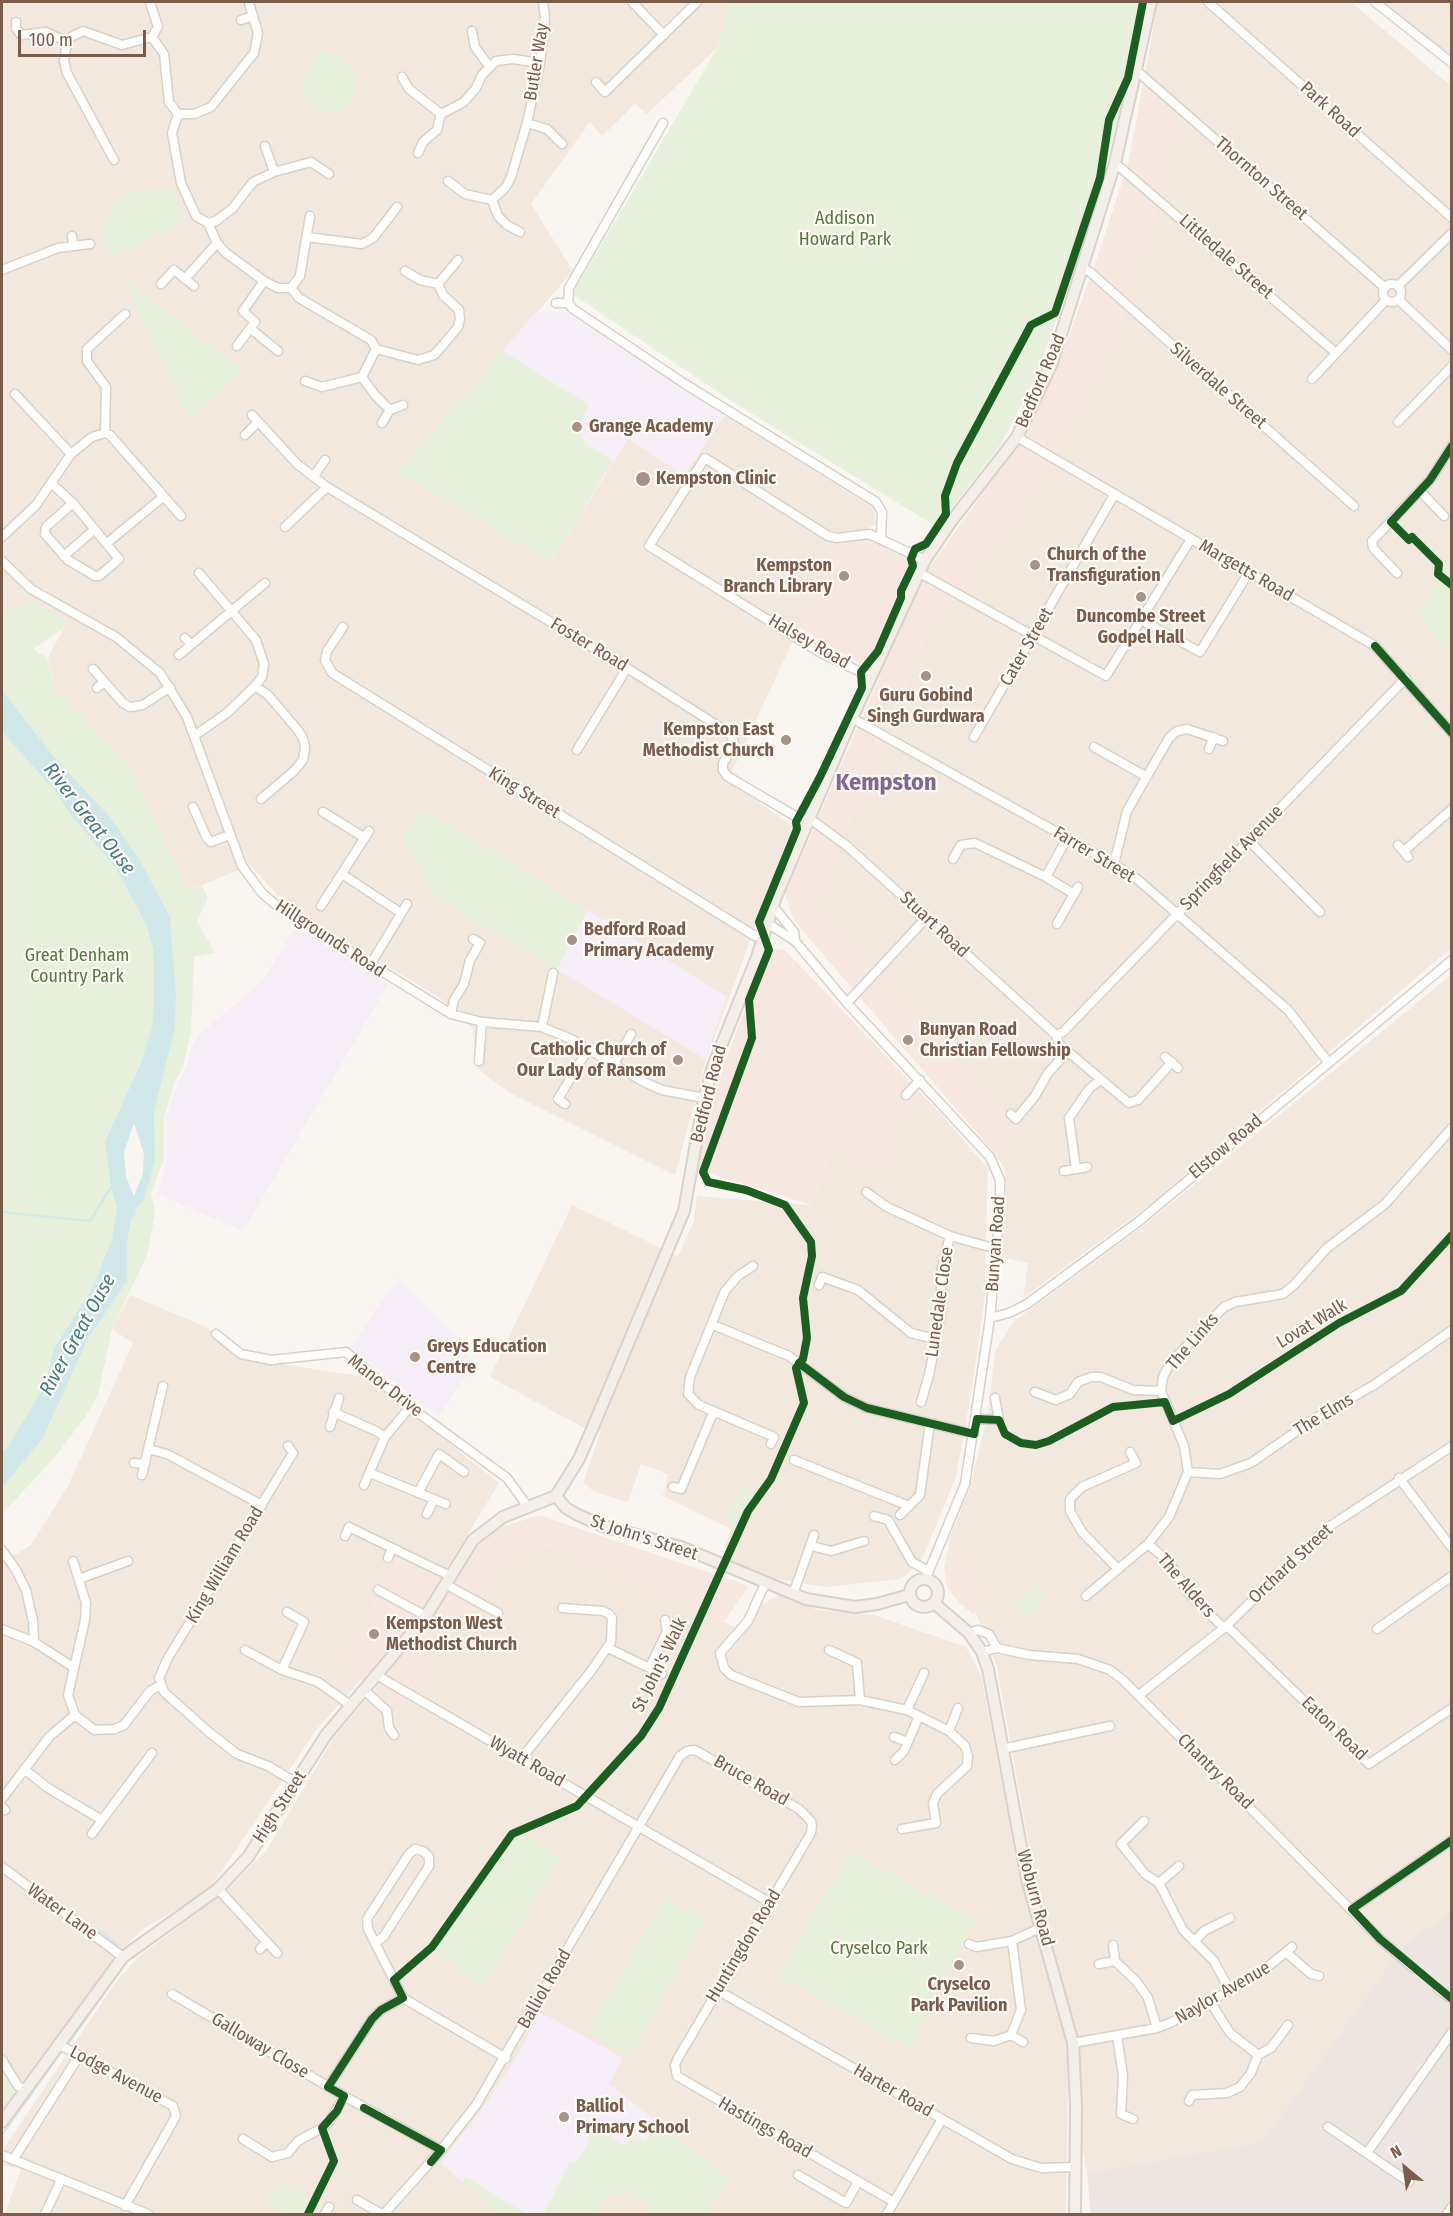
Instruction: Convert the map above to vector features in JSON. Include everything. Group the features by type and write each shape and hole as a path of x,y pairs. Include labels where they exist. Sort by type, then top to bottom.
{"main road":[{"name":"Bedford Road","path":"556,1496 579,1459 684,1211 704,1098 713,1066 756,957 773,906 852,718 918,572 950,523 1017,437 1052,363 1115,163 1151,2"},
{"name":"High Street","path":"2,2122 25,2090 63,2047 123,1957 218,1889 248,1857 295,1782 350,1705 378,1676 426,1616 473,1540 503,1517 556,1496"},
{"name":"St John's Street","path":"556,1496 566,1508 603,1526 681,1547 793,1594 840,1606 855,1607 877,1604 909,1594"},
{"path":"927,1575 937,1588 934,1603 920,1607 912,1602 909,1594 915,1582 927,1575"},
{"name":"Woburn Road","path":"934,1603 969,1633 982,1652 988,1669 1027,1879 1073,2043 1075,2214"}],"street":[{"path":"114,160 110,145 67,73 64,61 67,42 70,37 83,31 122,45 152,37 158,27 150,2"},
{"name":"Butler Way","path":"492,200 506,187 512,177 527,123 540,63 544,26 543,2"},
{"path":"632,2 664,35"},
{"path":"596,82 605,92 697,2"},
{"name":"Park Road","path":"1208,2 1452,218"},
{"path":"1375,2 1452,63"},
{"path":"178,114 194,114 211,107 254,53 257,39 249,3"},
{"path":"241,20 253,16"},
{"path":"16,22 16,28 21,35 46,32 67,42"},
{"path":"469,36 489,66"},
{"path":"152,37 164,54 169,102 178,114"},
{"path":"418,153 423,142 437,130 441,114 464,102 489,66 504,58 540,63"},
{"name":"Thornton Street","path":"1137,72 1384,287"},
{"path":"402,77 406,90 441,114"},
{"path":"178,114 172,133 181,183 196,216 208,223 217,243 264,281 278,288 291,288"},
{"name":"Butler Way","path":"527,123 547,129 562,144"},
{"path":"663,123 569,288 568,303 573,309 685,384 876,501 882,513 881,537"},
{"path":"265,146 274,172"},
{"path":"208,223 216,221 233,208 253,182 274,172 311,162 329,174"},
{"name":"Littledale Street","path":"1115,163 1336,353"},
{"path":"448,181 465,194 492,200 498,216 507,225 520,232"},
{"path":"307,237 362,244 373,238 397,207"},
{"path":"291,288 300,276 310,216"},
{"path":"1399,285 1452,233"},
{"path":"72,236 73,245"},
{"path":"185,279 217,243"},
{"path":"2,270 58,248 90,244"},
{"path":"438,284 458,260"},
{"name":"Silverdale Street","path":"1081,267 1090,272 1354,506"},
{"path":"161,284 174,270 194,286"},
{"path":"405,271 420,280 438,284"},
{"path":"237,346 255,322 243,311 264,281"},
{"path":"1399,285 1391,283 1384,287 1382,293 1386,300 1393,302 1399,300"},
{"path":"291,288 298,298 371,340 376,349 418,360 434,355 458,327 459,310 443,295 438,284"},
{"path":"1399,285 1402,292 1399,300"},
{"path":"1312,379 1386,300"},
{"path":"1399,300 1452,350"},
{"path":"556,303 568,303"},
{"path":"105,433 106,387 87,361 87,349 125,314"},
{"path":"251,329 278,351"},
{"path":"305,381 322,387 362,377 376,349"},
{"path":"1398,422 1452,366"},
{"path":"362,377 390,410"},
{"path":"15,394 70,454"},
{"path":"382,423 390,410 403,405"},
{"name":"Foster Road","path":"245,435 255,419 297,464 327,487 627,668 729,733 734,746 723,763 723,770 727,776 808,820"},
{"path":"2,537 25,518 70,454 92,437 105,433 110,435 181,516"},
{"name":"Margetts Road","path":"1017,437 1374,646 1406,678 1452,732"},
{"path":"1397,573 1373,549 1372,541 1420,491 1452,446"},
{"name":"Halsey Road","path":"871,677 821,653 649,546 705,458 828,536 837,538 869,534 881,537 925,560"},
{"path":"314,476 325,460"},
{"path":"51,483 73,503 119,559 99,576 95,576 64,556 44,530 73,503"},
{"path":"285,527 327,487"},
{"path":"1420,491 1444,516"},
{"name":"Cater Street","path":"974,737 1114,495"},
{"path":"107,543 163,496"},
{"path":"64,556 95,529"},
{"path":"918,572 1106,676 1191,539"},
{"name":"Hillgrounds Road","path":"2,561 32,589 95,623 134,649 160,673 170,687 194,736 242,866 262,893 294,919 451,1014 482,1022 542,1027 571,1039 662,1090 704,1098"},
{"path":"1141,620 1200,652 1249,572"},
{"path":"194,736 227,713 262,677 262,653 256,640 199,573"},
{"path":"179,655 188,641 231,612 265,583"},
{"name":"King Street","path":"343,627 327,651 325,660 332,673 755,936 763,934"},
{"path":"577,750 627,668"},
{"path":"93,669 101,685 130,707 143,705 170,687"},
{"name":"Springfield Avenue","path":"1056,1035 1063,1032 1406,678"},
{"path":"255,686 268,695 297,729 305,748 303,760 294,771 261,799"},
{"name":"Farrer Street","path":"852,718 1137,879 1288,1010 1328,1062"},
{"path":"1114,864 1127,811 1145,776 1169,738 1177,731 1197,730 1219,739 1209,749"},
{"path":"1094,747 1111,752 1145,776"},
{"path":"193,807 201,816 202,832 211,842 229,835"},
{"path":"1403,851 1452,809"},
{"path":"321,906 367,834 323,812"},
{"name":"Stuart Road","path":"808,820 847,846 927,917 1056,1035 1059,1044 1124,1101 1134,1103 1172,1062"},
{"path":"1046,877 1067,838"},
{"path":"1249,841 1320,912"},
{"path":"953,859 961,845 975,843 1076,891 1057,924"},
{"path":"342,874 401,913"},
{"path":"370,965 407,904"},
{"name":"Bunyan Road","path":"773,906 794,932 795,941"},
{"path":"847,1003 927,917"},
{"name":"Bunyan Road","path":"767,923 795,941 847,1003 920,1080 997,1167 1000,1180 1000,1213 977,1419 965,1484 927,1575"},
{"path":"451,1014 454,1000 464,984 470,960 480,944 473,939"},
{"name":"Elstow Road","path":"990,1318 1009,1313 1027,1304 1137,1222 1452,960"},
{"path":"542,1027 553,973"},
{"path":"479,1061 482,1022"},
{"path":"614,1064 631,1034"},
{"path":"566,1104 558,1099 588,1049"},
{"path":"1011,1114 1017,1119 1035,1096 1048,1073 1068,1051"},
{"path":"906,1095 920,1080"},
{"path":"1076,1169 1069,1118 1082,1098 1100,1080"},
{"name":"The Links","path":"1188,1472 1184,1446 1161,1391 1163,1377 1170,1364 1212,1317 1235,1302 1283,1294 1294,1285 1327,1248 1385,1204 1452,1128"},
{"path":"1064,1171 1087,1167"},
{"path":"866,1192 887,1207 950,1236 997,1249"},
{"name":"Lunedale Close","path":"921,1402 929,1375 941,1313 942,1272 950,1236"},
{"path":"753,1266 738,1276 725,1291 690,1377 688,1394 699,1405 713,1413 774,1437 771,1444"},
{"path":"819,1285 822,1277 858,1290 911,1334 935,1339"},
{"path":"713,1325 789,1356 844,1397 867,1408 974,1434"},
{"name":"The Elms","path":"1188,1472 1220,1474 1251,1463 1314,1419 1374,1385 1452,1330"},
{"name":"Manor Drive","path":"216,1334 241,1354 271,1360 346,1352 410,1407 507,1478 528,1507"},
{"path":"1035,1392 1056,1400 1070,1394 1078,1382 1091,1377 1101,1377 1133,1390 1161,1391"},
{"path":"142,1475 163,1399 163,1386"},
{"path":"330,1427 339,1398"},
{"path":"977,1419 999,1419 995,1398"},
{"path":"364,1485 385,1437 410,1407"},
{"path":"333,1412 385,1437"},
{"path":"673,1487 681,1489 713,1413"},
{"path":"900,1515 920,1495 930,1423"},
{"name":"King William Road","path":"161,1685 161,1671 168,1658 293,1453 288,1446"},
{"name":"Orchard Street","path":"1139,1695 1225,1627 1327,1528 1399,1478 1452,1446"},
{"path":"148,1449 167,1454 262,1504"},
{"path":"1118,1569 1082,1532 1071,1511 1070,1499 1082,1487 1136,1464 1130,1452"},
{"path":"418,1493 439,1454 464,1472"},
{"path":"794,1460 909,1506"},
{"path":"134,1463 145,1464"},
{"path":"1086,1596 1148,1544 1169,1517 1188,1472"},
{"path":"370,1473 446,1504"},
{"path":"1399,1478 1452,1548"},
{"path":"428,1514 433,1500"},
{"path":"874,1516 888,1520 912,1562 927,1575"},
{"path":"345,1536 349,1527 447,1580 498,1613"},
{"path":"793,1594 812,1546 814,1535"},
{"path":"812,1546 831,1551 864,1541"},
{"name":"The Alders","path":"1148,1544 1168,1561 1189,1594 1225,1627"},
{"path":"388,1558 392,1549"},
{"path":"2,1550 26,1590 33,1621 34,1641"},
{"path":"73,1561 86,1603 85,1620 68,1695 75,1715 94,1730 115,1729 124,1725 134,1715 150,1691 161,1685 182,1708 237,1754 295,1782"},
{"path":"80,1579 128,1562"},
{"path":"1377,1629 1452,1576"},
{"path":"765,1584 748,1621 720,1653 724,1668 731,1675 799,1702 860,1700 907,1710 949,1731 965,1746 968,1756 967,1766 937,1794 933,1803 936,1823 902,1829"},
{"path":"378,1590 426,1616"},
{"path":"521,1758 608,1648 613,1634 609,1614 603,1611 562,1608"},
{"path":"282,1670 304,1622 287,1612"},
{"path":"650,1667 667,1631 665,1620"},
{"name":"Eaton Road","path":"1225,1627 1369,1764 1452,1708"},
{"path":"2,1629 34,1641 73,1667"},
{"path":"969,1633 978,1630 988,1634 998,1648"},
{"path":"608,1648 662,1674"},
{"name":"Chantry Road","path":"982,1652 998,1648 1029,1655 1060,1656 1094,1663 1116,1675 1139,1695 1380,1939 1413,1968"},
{"path":"245,1650 282,1670 318,1682 350,1705"},
{"path":"829,1650 857,1663 860,1700"},
{"path":"907,1710 924,1673"},
{"name":"Wyatt Road","path":"378,1676 769,1902"},
{"path":"364,1690 387,1711 388,1732"},
{"path":"949,1731 958,1708"},
{"path":"2,1799 49,1737 75,1715"},
{"path":"895,1760 904,1751 919,1716"},
{"path":"1002,1749 1104,1725"},
{"path":"894,1737 908,1742"},
{"name":"Bruce Road","path":"687,1751 703,1754 799,1809 811,1821"},
{"name":"Balliol Road","path":"383,2214 441,2150 476,2105 506,2058 680,1756 687,1751"},
{"path":"92,1834 152,1753"},
{"path":"24,1769 48,1788 102,1820"},
{"name":"Huntingdon Road","path":"675,2071 678,2058 811,1833 811,1821"},
{"path":"1144,1821 1121,1844 1145,1874 1159,1883 1173,1914 1194,1942 1214,1961 1229,1989"},
{"path":"1352,1909 1452,1840"},
{"path":"375,1943 384,1936 429,1866 429,1857 423,1851 415,1850 409,1854 367,1919 368,1929 375,1943 403,1998 506,2058"},
{"path":"1159,1883 1179,1866"},
{"name":"Water Lane","path":"2,1867 123,1957"},
{"path":"218,1889 277,1953"},
{"path":"1194,1942 1204,1931 1230,1918"},
{"path":"969,1944 976,1947 1012,1941 1042,1928"},
{"path":"971,2038 994,2041 1011,2035 1021,2010 1012,1941"},
{"path":"260,1949 267,1942"},
{"path":"1099,1964 1115,1961 1113,1945"},
{"name":"Naylor Avenue","path":"1073,2043 1157,2028 1259,1974 1289,1950 1314,1978"},
{"name":"Naylor Avenue","path":"1115,1961 1148,1998 1157,2028"},
{"path":"1438,1989 1452,1999"},
{"name":"Harter Road","path":"717,1990 1026,2165 1041,2168 1075,2167"},
{"name":"Galloway Close","path":"172,1994 328,2087 441,2150"},
{"path":"328,2087 372,2019 381,2010 403,1998"},
{"path":"1209,2000 1230,2033 1258,2055"},
{"path":"1190,2094 1233,2091 1251,2073 1258,2055 1271,2048 1288,2025"},
{"path":"1367,2153 1452,2032"},
{"path":"1011,2035 1023,2042"},
{"path":"1117,2036 1123,2076 1120,2114 1133,2119"},
{"name":"Lodge Avenue","path":"63,2047 173,2106 176,2116 125,2206"},
{"path":"13,2160 79,2056"},
{"path":"2,2060 18,2086 25,2090"},
{"name":"Hastings Road","path":"675,2071 680,2080 894,2202"},
{"path":"243,2139 272,2157 280,2157 288,2153 305,2136 322,2128 330,2121 344,2096"},
{"path":"886,2214 942,2119"},
{"path":"1328,2127 1409,2182"},
{"path":"2,2155 148,2214"},
{"name":"Hastings Road","path":"798,2175 846,2203 858,2182"},
{"path":"45,2214 62,2180"},
{"path":"357,2200 383,2214"},
{"path":"1447,2214 1452,2207"}],"shaded area":[{"path":"2,2 729,2 718,47 647,114 635,104 602,136 590,122 531,204 573,271 398,472 551,562 628,438 684,475 725,415 874,508 876,524 838,544 728,780 792,826 705,1063 675,1175 510,1093 476,1068 473,1029 440,998 317,924 277,895 251,865 188,891 128,764 55,686 48,658 67,622 2,614"},
{"path":"1158,2 1351,2 1451,86 1451,948 1152,1203 1023,1298 1028,1263 1002,1257 1007,1200 1005,1170 996,1155 1020,1124 813,909 926,635 1031,499 1181,120 1143,85"},
{"path":"1383,2 1451,2 1451,58"},
{"path":"1143,85 1181,120 1119,333 1031,499 926,635 813,909 1021,1124 996,1155 794,921 785,894 880,676 798,626 838,544 872,537 930,567 1019,442 1058,366 1094,267 1128,164"},
{"name":"Grange Academy","path":"563,311 725,415 684,475 628,439 551,562 398,472 535,313"},
{"name":"Bedford Road Primary Academy","path":"424,808 727,997 705,1059 432,894 401,834"},
{"path":"296,926 389,983 243,1231 157,1194 167,1158 166,1117 178,1081 187,1067 190,1051 200,1034 262,982"},
{"path":"768,949 785,950 943,1116 908,1104 884,1170 832,1151 811,1205 698,1170 710,1101"},
{"path":"1451,975 1451,1912 1405,1943 1262,2142 1087,2173 1068,2070 1066,2214 5,2213 21,2169 2,2165 2,2151 115,1983 136,1959 228,1889 266,1851 333,1739 377,1687 403,1701 499,1565 554,1545 746,1632 761,1605 779,1595 818,1610 874,1615 966,1647 981,1676 1009,1819 1054,1986 997,1667 948,1541 970,1488 988,1414 995,1351 1013,1322 1141,1228"},
{"path":"908,1103 943,1116 988,1169 984,1304 972,1387 956,1477 920,1564 900,1579 826,1587 758,1576 722,1558 731,1529 663,1496 668,1474 641,1464 628,1502 595,1492 583,1483 601,1431 584,1428 490,1377 572,1205 678,1256 694,1221 697,1196 811,1205 832,1151"},
{"name":"Greys Education Centre","path":"399,1278 461,1340 471,1367 438,1417 350,1347"},
{"path":"130,1295 208,1328 240,1358 366,1377 499,1483 441,1578 399,1558 342,1662 362,1679 316,1730 213,1884 188,1903 146,1927 124,1947 24,2084 15,2075 2,2053 2,1878 10,1870 2,1863 2,1552 15,1555 31,1545 68,1486 133,1343 112,1329"},
{"path":"539,1515 749,1586 723,1623 553,1545 499,1565 403,1701 362,1679 342,1662 399,1558 454,1582 487,1532"},
{"path":"949,1544 961,1547 959,1557 972,1562 981,1592 986,1597 973,1614 960,1604 947,1587 944,1567"},
{"path":"1451,1912 1451,2214 1091,2214 1087,2173 1262,2142 1405,1943"},
{"name":"Balliol Primary School","path":"540,2012 623,2058 609,2084 730,2178 705,2214 655,2214 629,2190 605,2197 595,2214 500,2214 440,2163 481,2111 518,2054"}],"green space":[{"name":"Addison Howard Park","path":"729,2 1143,2 1103,178 1069,285 1033,383 1001,444 937,527 739,406 572,294 718,47"},
{"path":"319,49 347,61 355,75 357,84 348,108 336,114 311,105 299,79"},
{"path":"172,187 185,221 112,257 100,236 106,217 117,201 134,191"},
{"path":"122,277 244,370 190,421"},
{"path":"502,351 589,405 579,424 586,445 613,460 551,562 398,472"},
{"path":"1451,564 1451,655 1415,612"},
{"path":"31,601 67,622 63,629 33,649 47,658 55,686 128,764 188,891 202,886 208,898 197,921 215,953 194,957 191,1031 183,1067 175,1081 164,1118 164,1159 151,1193 155,1214 147,1255 112,1329 98,1395 86,1416 54,1458 2,1514 2,1488 43,1438 88,1339 127,1281 127,1241 132,1216 136,1216 135,1211 144,1200 155,1161 154,1112 175,1028 176,995 170,917 140,860 110,817 55,758 2,690 2,614"},
{"name":"Great Denham Country Park","path":"2,732 56,792 66,809 116,868 147,927 153,949 154,996 152,1027 140,1065 105,1141 111,1188 117,1207 112,1239 94,1284 54,1349 44,1387 5,1451 2,1450"},
{"path":"424,808 587,910 557,970 432,894 401,834"},
{"path":"740,1486 758,1493 744,1512 739,1524 726,1519"},
{"path":"1035,1582 1049,1594 1029,1618 1015,1606"},
{"path":"518,1833 560,1857 483,1988 434,1951"},
{"name":"Cryselco Park","path":"849,1851 976,1919 910,2049 778,1976"},
{"path":"665,1896 705,1919 630,2058 587,2032"},
{"path":"2,2053 15,2075 24,2084 2,2115"},
{"path":"658,2123 730,2178 705,2214 655,2214 629,2190 605,2197 595,2214 544,2214 570,2162 576,2163 588,2143 591,2126 625,2146 632,2133 645,2141"},
{"path":"466,2177 526,2214 500,2214 462,2182"},
{"path":"280,2182 312,2201 306,2214 291,2214 267,2205"}],"water":[{"name":"River Great Ouse","path":"2,690 55,758 110,817 140,860 170,917 176,995 175,1028 154,1112 155,1161 144,1200 135,1211 137,1215 132,1217 127,1241 127,1281 88,1339 43,1438 2,1488 2,1450 5,1451 44,1387 54,1349 94,1284 112,1239 117,1207 111,1188 105,1141 140,1065 152,1027 154,996 153,949 147,927 116,868 66,809 56,792 2,732","holes":["134,1123 144,1154 143,1174 134,1196 126,1177 124,1152"]}],"waterway":[{"path":"2,1212 90,1221 111,1187"},
{"path":"98,1929 117,1944"},
{"path":"67,2046 122,1968"},
{"path":"2,2135 63,2050"}],"cycle path":[{"name":"St John's Walk","path":"308,2214 334,2161 322,2128 337,2111 344,2096 328,2087 372,2019 381,2010 403,1998 394,1980 432,1947 512,1834 577,1806 641,1736 659,1708 748,1511 771,1479 804,1403 796,1368 803,1359 807,1338 803,1298 812,1256 811,1242 785,1205 746,1190 708,1182 703,1172 752,1038 749,1000 769,950 759,922 797,829 796,822 862,688 861,672 878,651 901,598 901,591 913,566 911,559 915,549 926,544 946,514 945,496 957,463 1031,325 1055,313 1100,178 1109,120 1128,78 1143,2"},
{"path":"1452,446 1430,480 1391,522 1409,540 1412,537 1439,564 1438,574 1452,585"},
{"path":"1375,646 1452,733"},
{"name":"Lovat Walk","path":"799,1363 844,1397 867,1408 974,1434 977,1419 999,1420 1005,1434 1021,1443 1036,1445 1049,1441 1113,1407 1165,1402 1173,1421 1229,1394 1339,1323 1401,1291 1452,1235"},
{"path":"1452,1840 1352,1909 1380,1939 1452,1999"},
{"path":"364,2108 441,2150 431,2162"}],"place":[{"name":"Grange Academy","path":"577,427"},
{"name":"Kempston Clinic","path":"643,479"},
{"name":"Church of the Transfiguration","path":"1035,565"},
{"name":"Kempston Branch Library","path":"844,576"},
{"name":"Duncombe Street Godpel Hall","path":"1141,597"},
{"name":"Guru Gobind Singh Gurdwara","path":"926,676"},
{"name":"Kempston East Methodist Church","path":"786,740"},
{"name":"Bedford Road Primary Academy","path":"572,940"},
{"name":"Bunyan Road Christian Fellowship","path":"908,1040"},
{"name":"Catholic Church of Our Lady of Ransom","path":"678,1060"},
{"name":"Greys Education Centre","path":"415,1357"},
{"name":"Kempston West Methodist Church","path":"374,1634"},
{"name":"Cryselco Park Pavilion","path":"959,1965"},
{"name":"Balliol Primary School","path":"564,2117"}],"district":[{"name":"Kempston","path":"886,783"}]}
